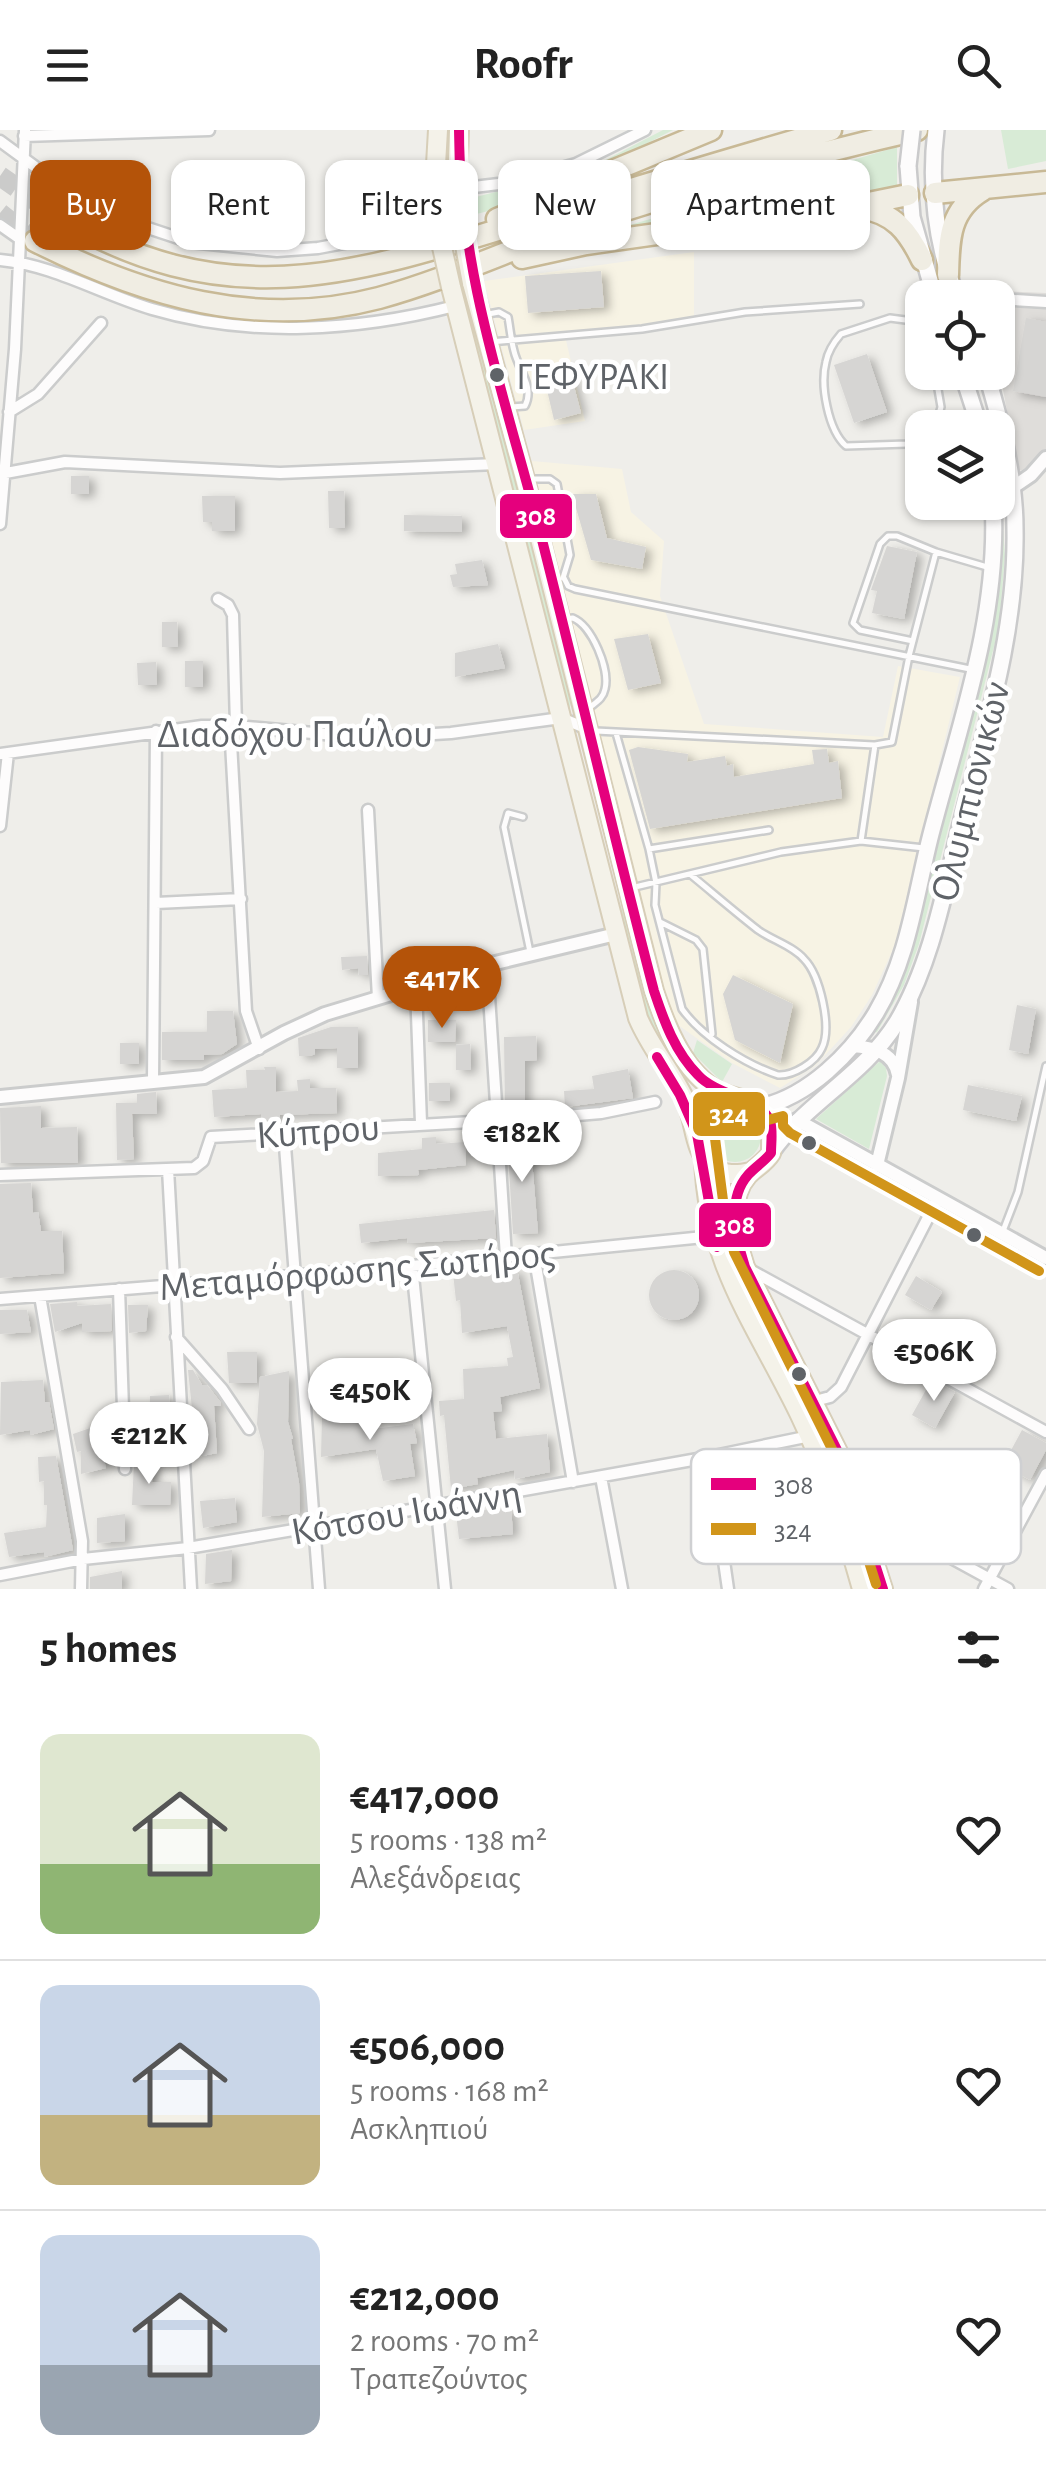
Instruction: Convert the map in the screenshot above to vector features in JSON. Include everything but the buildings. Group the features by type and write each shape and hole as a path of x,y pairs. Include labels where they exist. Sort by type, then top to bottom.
{"highway":[{"path":"478,228 711,130"},
{"path":"478,236 830,130"},
{"path":"27,240 125,283 224,307 312,310 379,298 579,226 706,186 914,130"},
{"path":"870,203 921,192 984,190 1046,182"},
{"path":"948,275 949,242 957,213 969,198 984,190"},
{"path":"870,210 896,220 909,233 922,260"},
{"path":"419,285 586,244 651,235"},
{"path":"121,250 218,275 294,278 432,250"}],"main road":[{"path":"436,160 438,130"},
{"path":"458,160 459,130"},
{"path":"914,130 908,166 921,192 950,280"},
{"path":"929,280 922,260 921,192 934,167 936,130"},
{"path":"443,250 638,1018 648,1042 686,1102 697,1130 704,1158 706,1200 727,1276 816,1449"},
{"path":"466,250 505,408 557,580 560,620 654,990 671,1034 706,1084 730,1097 750,1100 760,1107 773,1130 766,1162 741,1184 735,1220 745,1267 815,1401 835,1449"},
{"name":"Ολυμπιονικών","path":"760,1107 802,1088 852,1046 876,1014 900,963 973,670 994,570 993,520"},
{"name":"Ολυμπιονικών","path":"771,1153 797,1120 841,1086 876,1050 912,995 942,900 1006,642 1014,572 1013,520"},
{"path":"697,1130 707,1107 730,1097"},
{"path":"704,1158 720,1172 751,1172"},
{"path":"855,1564 862,1589"},
{"path":"876,1564 883,1589"}],"street":[{"path":"0,524 1,473 10,412 6,388 19,262 27,240 24,133 210,130"},
{"path":"478,186 507,183 576,164 646,130"},
{"path":"0,142 94,210 161,235 222,248 276,252 325,247"},
{"path":"0,225 27,240"},
{"path":"0,260 60,274 153,310 244,326 353,325 402,319 453,297"},
{"path":"1015,300 1046,302"},
{"path":"10,412 38,394 101,323"},
{"path":"1015,486 1032,475 1046,458"},
{"path":"1,473 65,462 280,473 497,464"},
{"path":"218,598 232,614 246,1011 259,1048"},
{"path":"561,718 586,721"},
{"name":"Διαδόχου Παύλου","path":"4,754 156,730 233,726 368,738 561,718"},
{"path":"153,1081 156,730"},
{"path":"0,826 4,754"},
{"path":"368,810 378,998"},
{"path":"156,903 241,899"},
{"path":"0,1096 214,1074 305,1022 487,965 616,934"},
{"path":"487,965 506,1257"},
{"path":"416,987 421,1124"},
{"path":"877,1165 898,1078 912,995"},
{"path":"852,1046 876,1050 893,1061 898,1078"},
{"name":"Κύπρου","path":"0,1175 198,1166 211,1137 601,1113 655,1102"},
{"path":"797,1120 1046,1258"},
{"path":"284,1134 319,1589"},
{"path":"168,1169 191,1589"},
{"path":"815,1401 830,1397 841,1387 938,1198"},
{"name":"Μεταμόρφωσης Σωτήρος","path":"0,1300 714,1236"},
{"path":"534,1254 573,1482"},
{"path":"412,1266 445,1589"},
{"path":"745,1267 1046,1432"},
{"path":"118,1289 125,1469"},
{"path":"40,1296 82,1560 81,1589"},
{"path":"176,1337 222,1389 249,1429"},
{"name":"Κότσου Ιωάννη","path":"750,1449 810,1436"},
{"name":"Κότσου Ιωάννη","path":"0,1575 82,1560 188,1548 691,1461"},
{"path":"1021,1521 1046,1474"},
{"path":"600,1477 622,1589"},
{"path":"724,1564 728,1589"},
{"path":"954,1564 987,1584 1008,1589"}],"lane":[{"path":"487,342 642,328 745,312 860,304"},
{"path":"480,316 505,314 515,357 523,369 528,401 524,406 505,408"},
{"path":"905,320 890,318 842,334 826,361 824,376 838,440 846,446 905,444"},
{"path":"526,479 542,478 558,484 570,555 557,580 576,590 973,670"},
{"path":"913,640 860,630 853,623 880,544 888,536 994,570"},
{"path":"560,620 573,618 591,630 606,678 602,698 586,721 616,733 874,745 892,742 936,552"},
{"path":"616,733 650,848 655,905 682,1009 690,1022 734,1056 786,1076 821,1052 824,1018 820,984 804,958 760,931 691,874"},
{"path":"860,841 874,745"},
{"path":"522,816 508,813 504,828 531,954"},
{"path":"650,848 769,830"},
{"path":"628,888 781,852 860,841 928,848"},
{"path":"660,922 696,940 703,949 712,1036"},
{"path":"1002,1233 1018,1192 1046,1066"}],"shaded area":[{"path":"694,252 694,318 642,330 565,336 585,421 524,430 484,281"},
{"path":"1015,292 1046,293 1046,464 1018,471 1015,410 1007,410 1003,390 1015,390"},
{"path":"532,461 622,469 631,512 664,541 660,596 704,724 883,737 898,666 960,677 895,945 872,995 851,1027 815,1066 780,1088 732,1063 678,1025 669,1009"}],"green space":[{"path":"663,130 673,130 614,160 605,160"},
{"path":"1001,130 1046,130 1046,161 1008,169"},
{"path":"897,147 897,189 870,193 870,160 852,160"},
{"path":"498,191 498,208 478,213 478,196"},
{"path":"651,219 651,227 631,230 631,225"},
{"path":"464,285 572,700 568,713 458,286"},
{"path":"999,520 1002,520 1005,556 999,627 919,944 904,985 877,1032 870,1034 892,998 914,942 993,626"},
{"path":"609,874 653,1016 679,1063 673,1067 647,1018"},
{"path":"697,1040 732,1064 722,1082 693,1053"},
{"path":"880,1061 887,1076 869,1149 816,1119"},
{"path":"735,1110 754,1117 761,1136 754,1155 735,1162 716,1155 709,1136 716,1117"}],"tunnel":[{"path":"0,176 30,197"},
{"path":"0,213 30,237"}],"transit line":[{"name":"308","path":"459,130 467,233 486,333 540,532 654,991 671,1036 690,1066 706,1082 758,1107 770,1121 771,1153 748,1175 737,1196 739,1244 745,1267 836,1449"},
{"name":"308","path":"657,1057 697,1134 717,1247"},
{"name":"324","path":"832,1449 734,1252 713,1123 730,1113 760,1122 783,1116 783,1126 790,1133 1039,1271"},
{"name":"324","path":"870,1564 876,1584"},
{"name":"308","path":"875,1564 883,1589"}],"place":[{"name":"ΓΕΦΥΡΑΚΙ","path":"497,375"}]}
